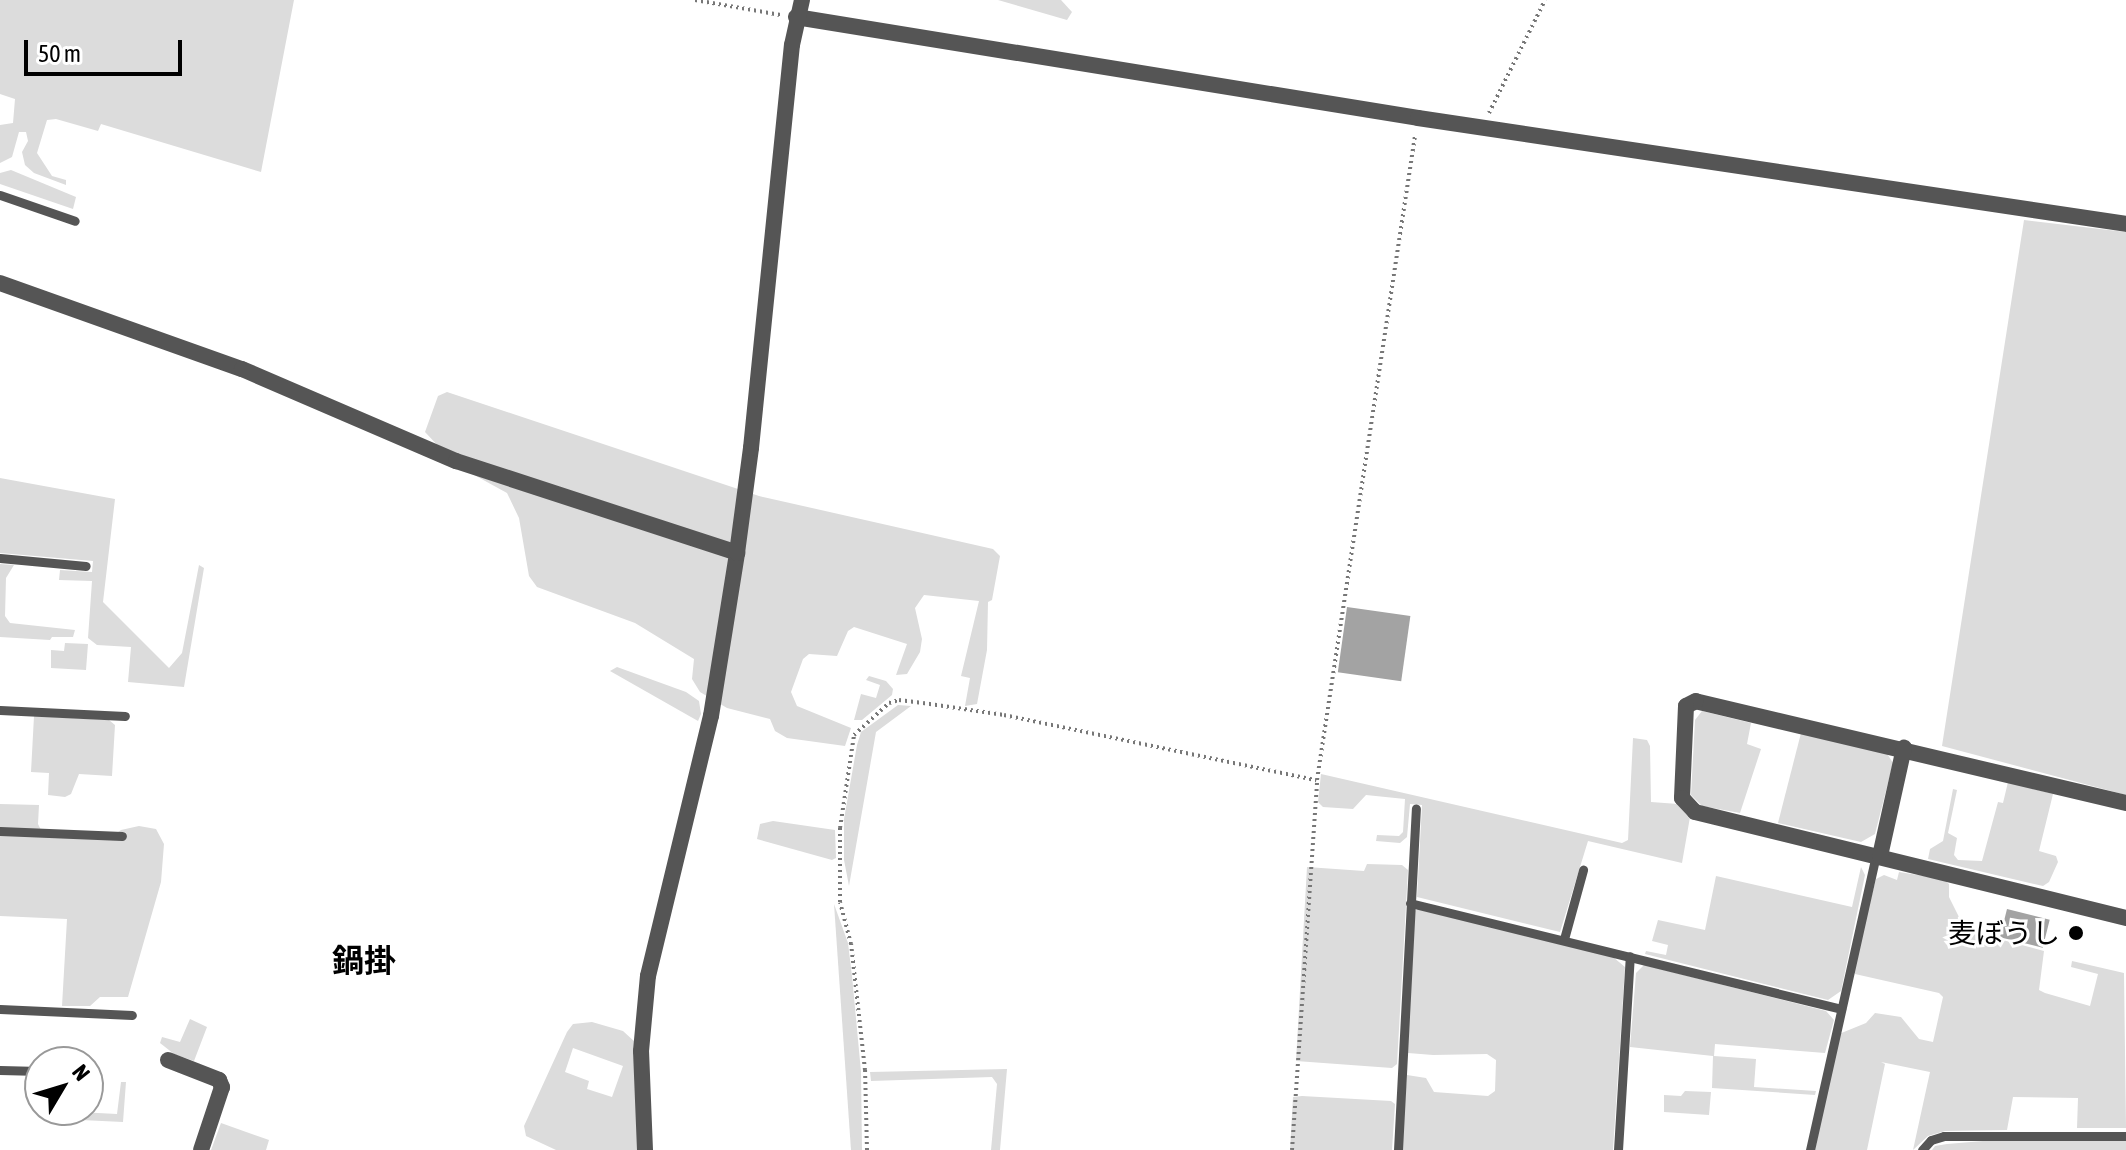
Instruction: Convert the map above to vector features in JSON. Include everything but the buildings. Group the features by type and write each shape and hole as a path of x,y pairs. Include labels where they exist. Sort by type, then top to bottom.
{"street":[{"path":"645,1150 641,1051 648,976 711,716 737,553 751,448 796,17 802,0"},
{"path":"796,17 1418,118 2126,224"},
{"path":"0,283 242,369 456,461 737,553"},
{"path":"2126,803 1696,701 1686,706 1682,798 1695,812 2126,918"},
{"path":"1878,856 1904,748"},
{"path":"168,1060 219,1080 222,1087 201,1150"}],"lane":[{"path":"0,195 75,221"},
{"path":"0,558 86,566"},
{"path":"0,710 125,716"},
{"path":"1398,1150 1416,808"},
{"path":"0,831 122,836"},
{"path":"1810,1150 1878,856"},
{"path":"1564,939 1583,870"},
{"path":"1410,903 1841,1009"},
{"path":"1618,1150 1630,956"},
{"path":"0,1009 132,1015"},
{"path":"0,1070 24,1071"},
{"path":"1922,1150 1931,1140 1944,1136 2126,1136"}],"path":[{"path":"695,0 796,17"},
{"path":"1482,127 1545,0"},
{"path":"1292,1150 1317,780 1418,118"},
{"path":"867,1150 865,1070 857,991 851,944 840,902 840,828 854,735 889,703 911,701 1004,715 1317,780"}],"shaded area":[{"path":"0,0 294,0 261,172 101,124 98,131 56,119 47,120 37,153 52,176 66,180 66,185 34,173 25,165 22,152 28,141 26,132 19,132 12,157 0,163 0,125 13,123 15,99 0,94"},
{"path":"998,0 1061,0 1072,12 1067,20"},
{"path":"11,170 76,197 73,209 0,184 0,173"},
{"path":"2024,220 2126,232 2126,795 1942,746"},
{"path":"447,392 759,496 993,549 1000,556 992,600 988,602 987,650 977,704 965,706 970,678 961,676 979,601 924,595 915,608 922,639 920,652 907,674 896,675 907,644 854,627 848,631 837,656 809,654 803,659 791,692 797,706 851,728 845,746 787,738 775,731 770,719 727,708 700,692 692,679 694,659 635,623 537,587 529,576 519,518 507,493 456,465 425,432 438,396"},
{"path":"0,478 115,499 103,602 169,668 182,653 199,565 204,568 184,687 128,682 131,647 97,645 88,638 92,581 59,580 60,570 92,572 93,561 0,553"},
{"path":"0,564 14,565 6,578 5,616 10,623 75,630 73,637 52,637 50,640 0,637"},
{"path":"1347,607 1410,616 1401,681 1338,672"},
{"path":"65,643 88,644 86,670 51,668 51,650 64,651"},
{"path":"617,667 686,692 699,701 701,714 698,721 610,671"},
{"path":"869,676 886,681 893,689 892,695 862,720 854,720 861,694 876,698 880,685 866,680"},
{"path":"898,705 911,706 876,732 849,886 844,860 844,819 857,745 861,732"},
{"path":"1702,711 1751,723 1747,744 1761,749 1740,813 1702,806 1691,795 1695,720"},
{"path":"34,716 109,720 115,725 112,776 79,774 71,794 65,797 48,795 49,773 31,772"},
{"path":"1801,733 1886,752 1893,763 1875,834 1861,842 1778,823"},
{"path":"1633,738 1647,740 1650,746 1651,802 1678,804 1690,817 1682,863 1588,841 1560,932 1417,897 1422,805 1410,804 1407,837 1400,843 1376,841 1377,835 1399,836 1403,832 1405,799 1366,795 1353,809 1323,807 1318,802 1321,774 1622,843 1628,840"},
{"path":"2008,782 2053,794 2039,851 2056,856 2058,862 2049,882 2043,886 1928,859 1930,849 1943,841 1953,789 1957,790 1948,833 1957,838 1954,855 1958,860 1982,861 1998,802 2003,803"},
{"path":"0,804 39,805 38,824 44,836 111,837 121,830 139,826 156,829 164,844 161,882 128,997 100,997 90,1006 62,1006 67,919 0,916"},
{"path":"773,821 835,830 836,858 832,860 757,839 760,824"},
{"path":"1367,864 1402,865 1408,870 1397,1064 1392,1068 1296,1061 1307,867 1364,871"},
{"path":"1861,867 1865,875 1841,991 1828,1000 1645,954 1646,951 1666,955 1668,945 1652,941 1658,920 1705,930 1716,876 1852,907"},
{"path":"1899,872 1943,879 1949,884 1949,897 1962,923 1995,938 2044,951 2039,990 2045,993 2090,1006 2098,974 2071,967 2072,961 2124,973 2126,1128 2077,1128 2078,1098 2013,1097 2007,1130 1945,1131 1928,1136 1913,1150 1930,1072 1881,1062 1885,1064 1867,1150 1815,1150 1839,1034 1866,1023 1875,1013 1901,1017 1919,1039 1933,1042 1943,997 1939,993 1855,974 1853,968 1876,879 1884,875 1897,880"},
{"path":"834,904 848,943 852,976 861,1072 862,1150 851,1150"},
{"path":"1418,909 1613,957 1625,967 1613,1150 1401,1150 1407,1075 1426,1078 1434,1092 1488,1096 1495,1091 1496,1060 1487,1054 1408,1053 1413,912"},
{"path":"2007,909 2050,920 2043,948 2000,937"},
{"path":"1644,965 1826,1011 1834,1020 1825,1053 1715,1044 1714,1056 1756,1059 1754,1087 1816,1091 1815,1095 1712,1088 1713,1056 1630,1047 1636,973"},
{"path":"190,1019 207,1027 194,1061 174,1054 160,1043 162,1037 180,1042"},
{"path":"592,1022 623,1031 635,1042 638,1150 556,1150 526,1136 524,1126 573,1024","holes":["573,1048 623,1066 612,1097 587,1089 589,1081 565,1072"]},
{"path":"1007,1069 1000,1150 991,1150 997,1084 992,1077 871,1081 870,1072"},
{"path":"121,1082 126,1082 123,1122 104,1121 104,1113 117,1114"},
{"path":"1685,1091 1711,1092 1709,1115 1664,1112 1664,1095 1681,1096"},
{"path":"1293,1097 1391,1101 1395,1104 1392,1150 1290,1150"},
{"path":"221,1123 269,1140 266,1150 211,1150"},
{"path":"2007,1139 2126,1139 2126,1150 1932,1150 1935,1146 1947,1144"}],"place":[{"name":"麦ぼうし","path":"2076,933"}],"district":[{"name":"鍋掛","path":"364,961"}]}
